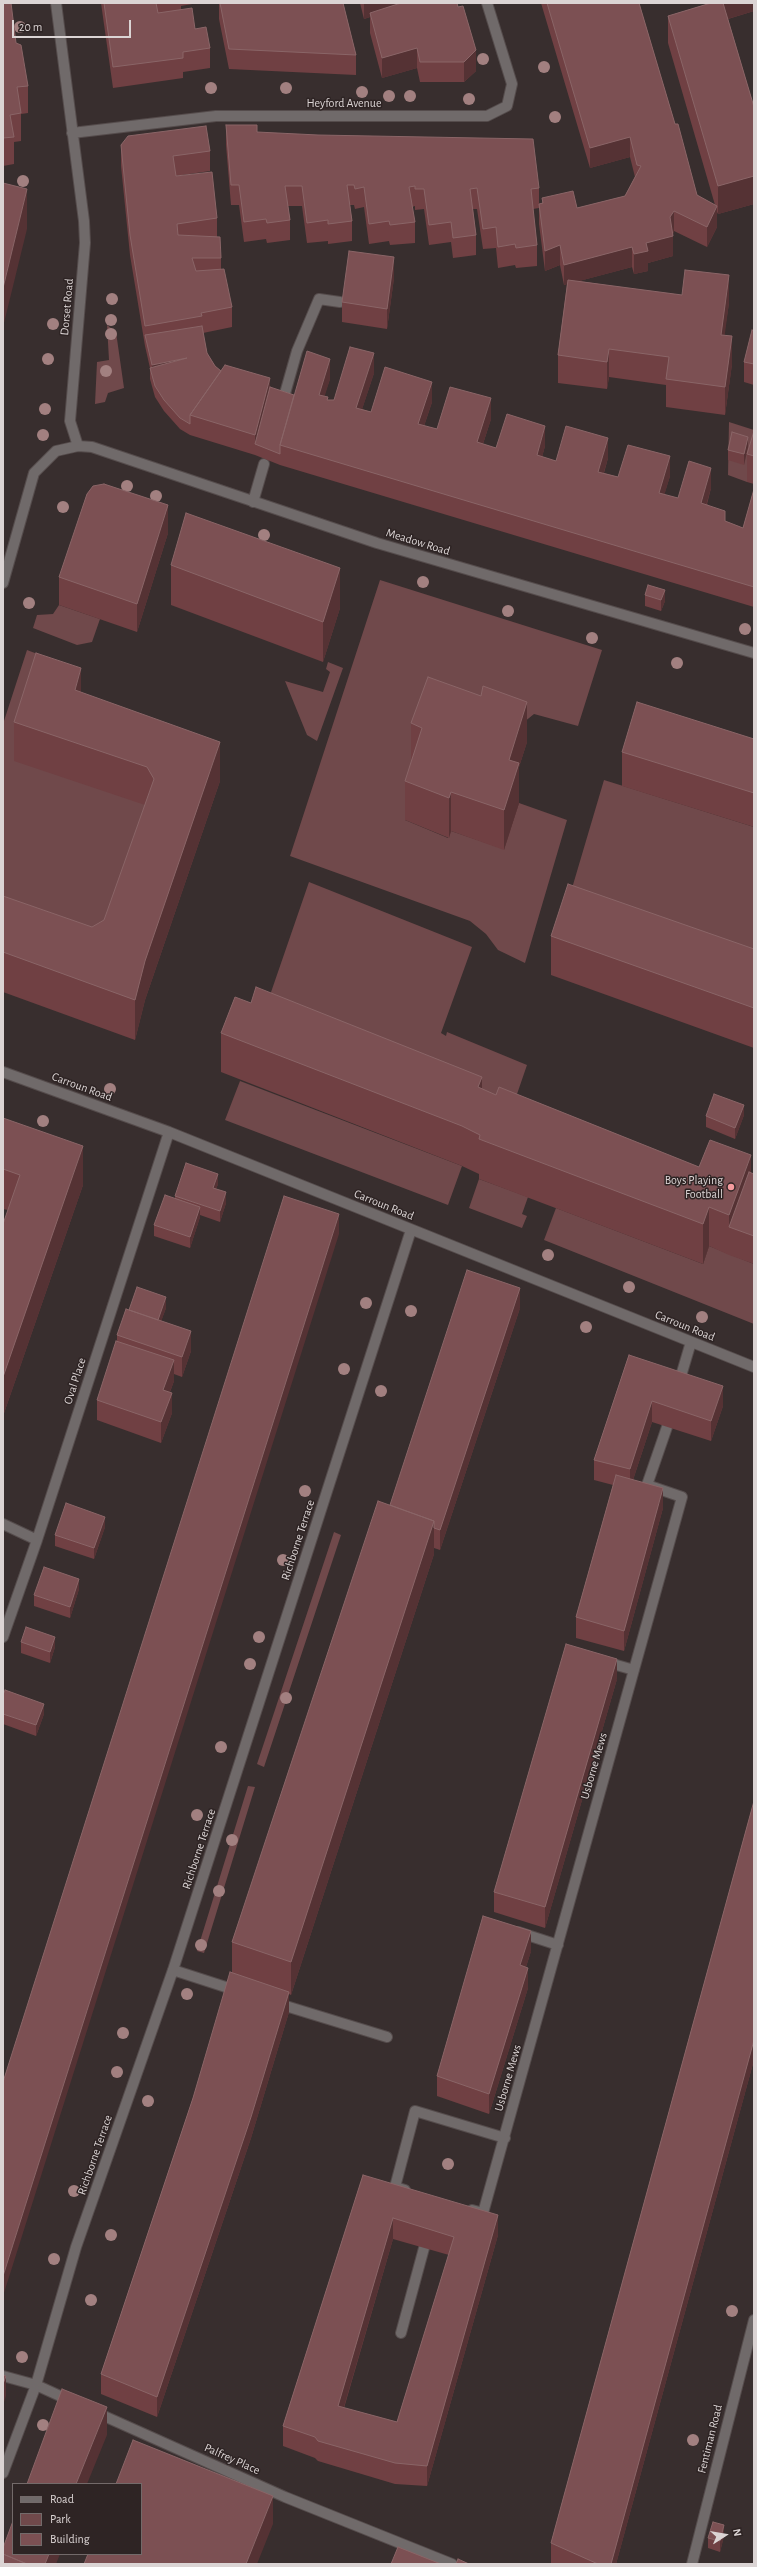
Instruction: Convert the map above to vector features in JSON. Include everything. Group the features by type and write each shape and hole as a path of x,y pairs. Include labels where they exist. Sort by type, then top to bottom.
{"street":[{"name":"Dorset Road","path":"56,3 84,221 85,243 70,421 78,446"},
{"name":"Heyford Avenue","path":"72,133 216,116 487,116 507,106 512,84 487,3"},
{"path":"284,397 297,351 319,299 340,302"},
{"name":"Meadow Road","path":"78,446 104,450 252,502 377,543 754,653"},
{"path":"3,583 34,473 56,451 78,446"},
{"path":"252,502 264,464"},
{"name":"Carroun Road","path":"3,1072 169,1132 754,1367"},
{"name":"Oval Place","path":"3,1637 37,1540 169,1132"},
{"name":"Richborne Terrace","path":"3,2473 36,2385 76,2247 173,1970 411,1230"},
{"path":"677,1392 691,1342"},
{"name":"Usborne Mews","path":"461,2206 483,2213 682,1497 647,1485 667,1427"},
{"path":"3,1524 37,1540"},
{"path":"594,1658 634,1670"},
{"path":"507,1928 558,1946"},
{"path":"173,1970 247,1994"},
{"path":"269,2000 388,2037"},
{"path":"417,2193 395,2187 415,2111 505,2138"},
{"path":"400,2333 424,2248"},
{"name":"Fentiman Road","path":"692,2564 754,2320"},
{"name":"Palfrey Place","path":"3,2376 36,2385 285,2497 452,2564"}],"green space":[{"path":"107,325 116,332 124,388 108,393 105,402 95,404 97,362 109,360"},
{"path":"729,422 754,430 754,459 747,482 728,475"},
{"path":"380,580 602,650 578,726 534,714 508,735 411,763 422,768 405,820 448,838 451,831 504,849 519,803 567,820 525,963 498,950 486,934 470,921 290,856"},
{"path":"59,605 100,619 92,642 77,645 33,628 37,615 53,614"},
{"path":"27,650 66,665 66,702 147,806 104,960 3,935 3,724"},
{"path":"328,662 343,668 317,741 307,735 285,681 323,692 330,672 326,669"},
{"path":"604,780 754,827 754,989 562,922"},
{"path":"309,882 472,947 441,1033 446,1036 447,1032 527,1065 505,1129 259,1027"},
{"path":"240,1081 462,1166 448,1205 225,1120"},
{"path":"479,1179 528,1197 522,1214 527,1216 522,1228 469,1208"},
{"path":"556,1208 703,1264 709,1246 754,1264 754,1324 544,1240"},
{"path":"334,1532 341,1535 264,1767 257,1764"},
{"path":"248,1786 255,1787 204,1953 197,1951"}],"building":[{"path":"3,3 11,3 16,43 21,45 28,86 17,87 21,113 10,115 14,137 3,138"},
{"path":"104,3 156,3 158,13 192,8 195,29 206,27 210,48 183,52 183,58 113,67"},
{"path":"220,3 343,3 356,55 229,49"},
{"path":"401,3 457,3 458,7 463,6 476,50 464,62 420,62 417,48 382,58 370,13"},
{"path":"547,3 639,3 675,124 678,124 697,195 717,206 707,227 674,211 670,217 673,236 646,243 648,251 634,254 632,247 564,265 560,245 545,251 539,204 543,203 542,198 573,191 577,208 625,196 641,166 637,165 630,137 590,148"},
{"path":"711,3 723,3 754,107 754,176 718,186 668,16"},
{"path":"226,125 257,125 257,132 318,135 533,139 539,188 531,189 537,245 516,248 515,244 498,247 496,227 483,229 477,188 470,189 476,235 453,238 451,222 429,225 424,189 415,189 415,186 409,187 415,222 390,225 389,221 369,224 364,187 355,189 354,185 347,185 352,221 328,224 328,220 307,223 302,186 285,186 290,220 267,223 266,219 244,222 239,185 231,185"},
{"path":"206,126 210,151 173,156 176,176 212,172 217,218 177,224 178,235 220,237 221,258 192,258 196,271 224,269 232,307 201,313 202,316 145,326 130,235 121,145 128,136"},
{"path":"3,183 27,189 3,288"},
{"path":"349,251 394,257 387,309 342,302"},
{"path":"685,270 729,275 721,335 732,336 725,387 666,379 669,357 609,349 607,362 558,355 568,280 682,295"},
{"path":"202,326 207,353 215,366 221,371 190,415 190,424 180,418 164,400 155,386 150,368 187,358 152,365 145,335"},
{"path":"752,330 754,331 754,364 744,362"},
{"path":"350,347 374,353 356,408 371,412 385,367 432,382 418,424 437,429 450,387 491,398 477,442 496,448 507,414 545,426 537,455 556,461 566,426 608,438 598,472 618,477 628,445 670,456 659,493 678,498 689,461 711,468 701,503 725,511 725,521 743,528 754,489 754,587 280,445 307,351 330,359 319,395 328,397 327,400 334,400"},
{"path":"225,365 270,378 255,435 190,415"},
{"path":"270,387 294,395 280,445 280,454 255,444"},
{"path":"754,431 754,456 747,454"},
{"path":"732,432 748,437 744,454 728,450"},
{"path":"104,484 168,505 137,604 59,577 87,494 93,486"},
{"path":"186,513 340,568 323,622 171,565"},
{"path":"648,585 665,590 661,600 645,595"},
{"path":"36,653 81,668 75,690 220,742 145,961 135,1000 3,952 3,896 92,927 104,920 154,779 147,767 14,722"},
{"path":"428,677 481,696 483,686 527,702 509,760 519,763 504,810 451,792 449,798 405,781 422,728 411,723"},
{"path":"637,702 754,739 754,793 622,752"},
{"path":"568,884 754,949 754,1008 551,936"},
{"path":"256,987 482,1077 478,1087 496,1095 499,1087 699,1167 710,1140 751,1155 729,1215 709,1207 703,1224 479,1139 480,1135 462,1126 221,1033 235,997 251,1003"},
{"path":"714,1094 744,1105 735,1128 706,1116"},
{"path":"3,1118 83,1146 3,1377 3,1224 20,1175 3,1169"},
{"path":"186,1163 218,1174 213,1188 226,1192 220,1211 175,1196"},
{"path":"749,1172 754,1174 754,1236 729,1227"},
{"path":"165,1195 200,1207 190,1237 154,1225"},
{"path":"284,1196 339,1214 3,2276 3,2082"},
{"path":"467,1270 520,1288 440,1530 434,1528 434,1521 390,1505"},
{"path":"137,1287 166,1297 158,1320 129,1310"},
{"path":"126,1309 191,1331 182,1357 117,1335"},
{"path":"116,1341 174,1360 163,1390 172,1393 161,1422 97,1400"},
{"path":"629,1355 723,1386 711,1421 652,1401 630,1469 594,1460"},
{"path":"616,1475 663,1488 624,1631 576,1617"},
{"path":"378,1501 434,1521 291,1962 232,1942"},
{"path":"66,1503 105,1517 94,1548 55,1535"},
{"path":"44,1567 79,1579 70,1607 34,1595"},
{"path":"26,1627 55,1637 50,1652 21,1642"},
{"path":"566,1644 617,1659 545,1907 494,1892"},
{"path":"5,1690 44,1704 36,1725 3,1714 3,1695"},
{"path":"754,1801 754,2040 611,2564 598,2564 551,2543"},
{"path":"483,1916 531,1931 520,1965 528,1968 489,2094 437,2076"},
{"path":"230,1972 289,1992 251,2117 157,2397 101,2374 193,2098"},
{"path":"363,2175 498,2215 427,2466 395,2463 318,2441 315,2437 283,2426","holes":["393,2218 454,2237 397,2422 338,2406"]},
{"path":"3,2375 6,2376 3,2384"},
{"path":"62,2389 107,2407 76,2483 27,2483"},
{"path":"133,2440 273,2496 246,2564 84,2564 88,2555 142,2555 142,2483 116,2483"},
{"path":"713,2522 724,2525 720,2541 708,2538"},
{"path":"12,2524 12,2555 49,2555 45,2564 27,2564 3,2554 3,2548"},
{"path":"398,2547 441,2564 391,2564"},
{"path":"3,2554 27,2564 3,2564"},
{"path":"458,2559 469,2564 456,2564"}],"place":[{"name":"Boys Playing Football","path":"731,1187"}]}
